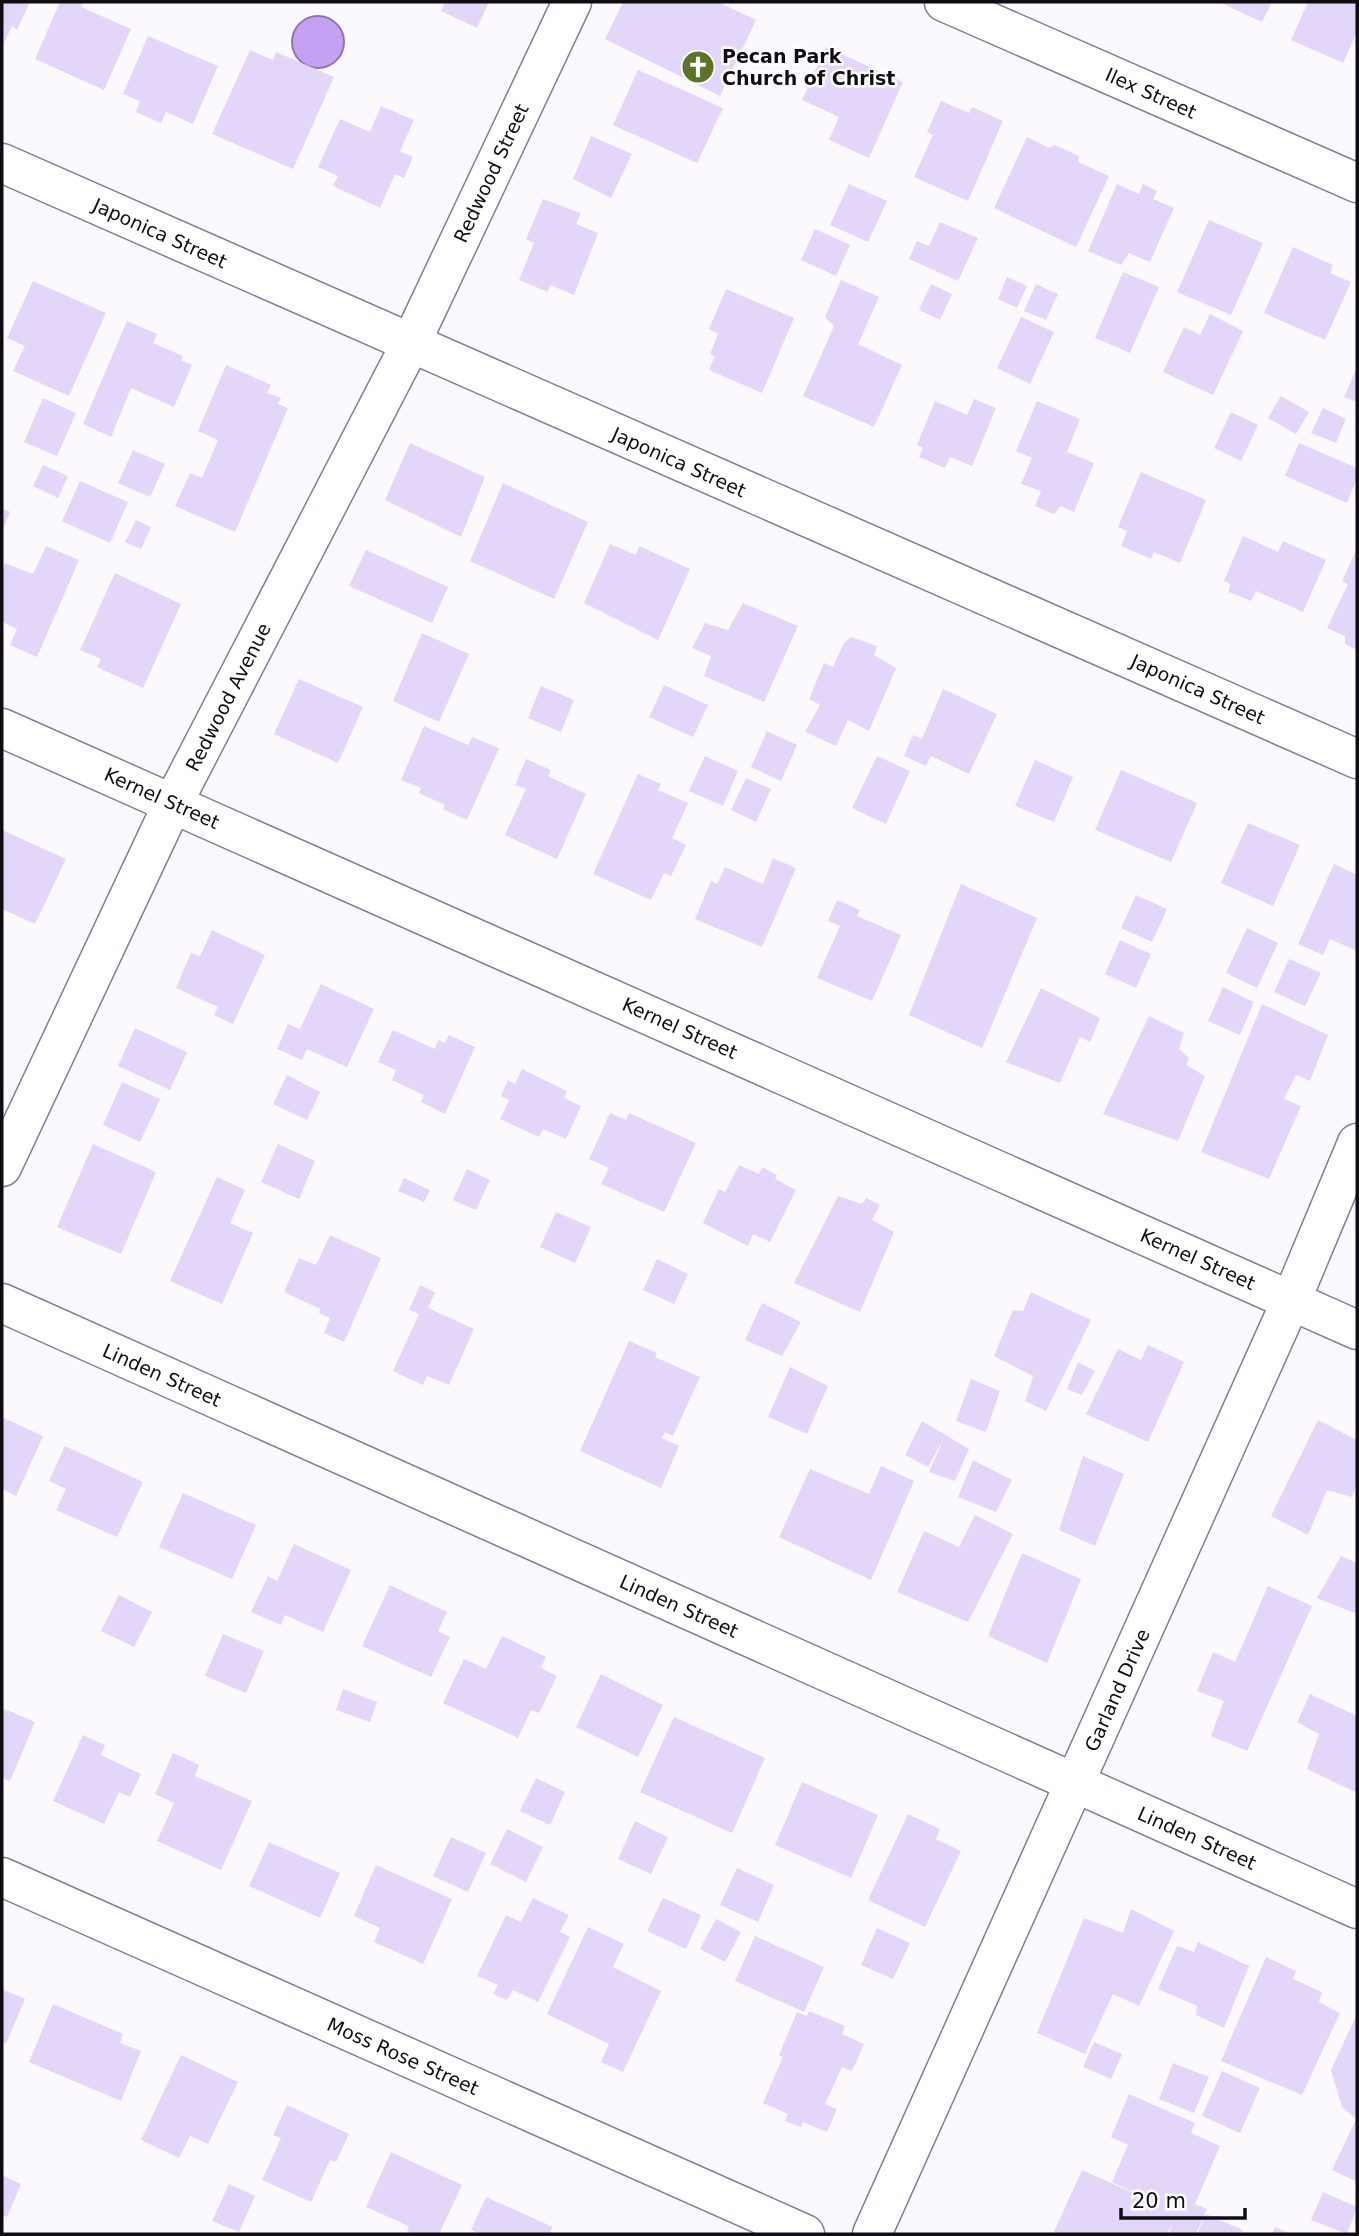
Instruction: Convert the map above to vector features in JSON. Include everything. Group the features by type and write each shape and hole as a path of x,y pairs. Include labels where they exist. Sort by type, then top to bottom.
{"street":[{"name":"Redwood Street","path":"410,345 572,2"},
{"name":"Ilex Street","path":"944,2 1357,183"},
{"name":"Japonica Street","path":"2,163 410,345 1357,759"},
{"name":"Redwood Avenue","path":"2,1167 173,803 410,345"},
{"name":"Kernel Street","path":"2,727 1357,1330"},
{"name":"Garland Drive","path":"872,2234 1291,1301 1357,1143"},
{"name":"Linden Street","path":"2,1303 1357,1909"},
{"name":"Moss Rose Street","path":"2,1877 805,2234"}],"shaded area":[{"path":"318,16 328,18 336,24 342,32 342,52 336,60 328,66 318,68 308,66 300,60 294,52 292,42 294,32 300,24 308,18"}],"building":[{"path":"2,2 30,2 17,30 12,26 4,43"},
{"path":"60,2 84,2 81,7 131,29 104,90 35,59"},
{"path":"445,2 489,2 477,28 441,11"},
{"name":"Pecan Park Church of Christ","path":"623,2 718,2 756,20 720,96 605,39"},
{"path":"1219,2 1272,2 1262,22"},
{"path":"1308,2 1357,2 1357,32 1343,63 1291,40"},
{"path":"148,36 218,66 193,124 166,112 161,123 136,112 140,101 123,94"},
{"path":"826,47 903,82 869,158 829,140 839,117 802,100"},
{"path":"250,50 273,60 276,52 334,77 293,169 212,134"},
{"path":"638,70 723,108 697,163 613,125"},
{"path":"941,101 969,113 972,107 1003,121 968,201 914,177 933,135 927,132"},
{"path":"381,106 414,120 400,151 413,157 404,178 395,174 380,208 333,186 338,176 318,167 340,119 370,132"},
{"path":"591,136 632,154 611,198 573,179"},
{"path":"1027,137 1049,148 1055,145 1079,156 1078,162 1109,176 1076,247 994,208"},
{"path":"849,184 887,201 868,242 830,225"},
{"path":"1117,184 1139,194 1143,184 1157,191 1153,199 1174,208 1150,262 1129,253 1121,265 1088,251"},
{"path":"543,199 581,213 576,224 598,233 574,295 550,285 548,292 519,280 534,243 526,239"},
{"path":"1209,220 1263,243 1231,315 1177,292"},
{"path":"940,222 978,238 958,281 909,259 917,241 929,246"},
{"path":"815,229 850,245 836,276 801,260"},
{"path":"1293,247 1333,265 1330,273 1351,282 1325,340 1264,313"},
{"path":"1123,272 1159,287 1130,353 1095,338"},
{"path":"1007,277 1027,286 1017,308 998,299"},
{"path":"841,280 879,297 858,344 902,365 874,427 803,396 834,326 825,317"},
{"path":"33,281 106,313 69,396 13,371 25,346 7,338"},
{"path":"931,284 952,294 940,320 919,310"},
{"path":"1036,284 1058,294 1046,320 1024,311"},
{"path":"726,289 794,318 762,393 709,370 715,356 710,354 718,334 709,329"},
{"path":"1210,314 1243,331 1213,395 1163,372 1184,327 1200,335"},
{"path":"1021,317 1054,332 1030,384 997,368"},
{"path":"127,321 157,334 153,343 183,356 181,360 192,365 174,407 131,388 111,437 83,424"},
{"path":"226,365 271,385 267,393 281,398 278,404 288,408 235,532 175,506 190,473 202,478 218,440 198,431"},
{"path":"1357,367 1357,402 1344,397"},
{"path":"1281,396 1309,412 1296,434 1268,418"},
{"path":"43,398 76,413 57,456 24,442"},
{"path":"974,399 996,408 972,466 950,457 945,468 919,457 923,448 917,445 935,401 967,415"},
{"path":"1037,401 1080,419 1067,452 1094,463 1074,512 1061,506 1054,514 1035,506 1041,491 1021,484 1032,458 1016,451"},
{"path":"1323,408 1346,419 1336,443 1311,433"},
{"path":"1231,412 1258,425 1241,461 1214,448"},
{"path":"410,443 485,477 461,537 385,500"},
{"path":"1299,443 1357,468 1357,478 1347,503 1285,476"},
{"path":"133,450 165,464 150,497 118,483"},
{"path":"43,465 68,476 58,498 33,486"},
{"path":"1141,472 1206,500 1180,563 1154,552 1151,559 1121,546 1127,531 1118,527"},
{"path":"80,481 128,502 110,543 62,521"},
{"path":"503,483 588,522 554,599 470,561"},
{"path":"2,508 10,512 2,531"},
{"path":"136,520 151,527 141,549 125,542"},
{"path":"1243,536 1278,552 1283,541 1326,560 1303,612 1256,591 1251,601 1229,592 1230,584 1224,581"},
{"path":"610,544 636,555 639,546 690,569 658,640 584,603"},
{"path":"46,546 79,560 37,657 10,645 17,629 2,622 2,570 5,563 33,574"},
{"path":"1357,548 1357,650 1345,644 1345,636 1327,628 1348,584 1342,581"},
{"path":"366,550 448,587 432,623 349,586"},
{"path":"115,573 181,604 143,688 97,667 101,659 80,650"},
{"path":"743,603 798,626 764,702 704,676 711,656 692,648 705,623 728,630"},
{"path":"422,633 469,654 439,722 393,701"},
{"path":"851,637 877,646 874,655 896,668 869,731 848,720 836,746 805,732 820,705 809,699 824,663 833,667 844,643"},
{"path":"299,679 363,707 338,763 274,734"},
{"path":"664,685 708,705 693,737 649,717"},
{"path":"541,686 574,700 561,732 528,718"},
{"path":"943,689 997,714 969,774 931,756 926,766 904,756 913,735 922,739"},
{"path":"424,726 468,745 472,737 499,748 467,820 443,809 445,805 419,793 421,788 401,780"},
{"path":"767,731 797,745 781,781 751,767"},
{"path":"705,756 738,771 723,806 689,791"},
{"path":"877,756 910,771 886,824 852,808"},
{"path":"526,759 551,770 548,776 586,794 557,859 505,835 526,789 515,785"},
{"path":"1035,760 1073,777 1054,822 1015,806"},
{"path":"1121,770 1197,803 1171,862 1095,830"},
{"path":"638,774 661,784 658,790 688,803 672,838 686,845 671,876 664,873 651,900 593,874"},
{"path":"746,778 771,789 756,822 731,810"},
{"path":"1248,823 1300,845 1273,906 1221,883"},
{"path":"2,830 66,859 35,924 2,909"},
{"path":"773,858 796,868 762,947 695,919 711,881 717,884 725,867 763,884"},
{"path":"1334,864 1357,875 1357,951 1330,939 1323,955 1298,944"},
{"path":"961,884 1037,918 982,1048 909,1015"},
{"path":"1136,895 1167,909 1152,942 1121,928"},
{"path":"837,900 860,910 857,916 901,935 872,1001 817,978 840,926 828,921"},
{"path":"1247,928 1278,943 1257,988 1226,973"},
{"path":"212,930 265,955 233,1024 214,1015 218,1007 176,988 191,953 200,956"},
{"path":"1120,940 1151,954 1136,988 1105,974"},
{"path":"1289,959 1321,973 1305,1006 1274,992"},
{"path":"321,984 374,1009 347,1067 307,1049 302,1060 277,1049 288,1024 300,1029"},
{"path":"1223,987 1254,1002 1240,1035 1208,1021"},
{"path":"1041,988 1100,1018 1090,1042 1080,1037 1060,1083 1006,1062"},
{"path":"1262,1004 1328,1035 1310,1081 1296,1075 1284,1099 1301,1106 1269,1179 1201,1152"},
{"path":"1149,1016 1184,1033 1179,1049 1189,1058 1186,1065 1205,1076 1178,1141 1103,1114"},
{"path":"135,1028 187,1052 170,1090 118,1066"},
{"path":"393,1030 435,1049 438,1040 445,1043 449,1035 475,1047 445,1114 421,1102 424,1095 392,1080 396,1070 378,1062"},
{"path":"522,1069 567,1091 564,1098 581,1106 566,1139 543,1129 539,1137 500,1119 509,1100 501,1096 508,1080 515,1084"},
{"path":"287,1075 320,1092 307,1120 273,1104"},
{"path":"122,1082 160,1099 140,1142 103,1125"},
{"path":"610,1113 626,1120 629,1113 696,1143 664,1212 601,1184 609,1168 589,1159"},
{"path":"93,1144 156,1172 121,1254 57,1227"},
{"path":"278,1144 315,1161 299,1199 261,1182"},
{"path":"739,1165 759,1174 762,1167 777,1175 775,1179 796,1190 770,1242 753,1234 748,1246 703,1223 719,1189 725,1192"},
{"path":"467,1169 490,1180 476,1210 453,1200"},
{"path":"217,1177 245,1190 230,1223 253,1233 222,1304 170,1281"},
{"path":"404,1178 430,1190 424,1202 398,1191"},
{"path":"838,1196 862,1204 866,1198 880,1205 872,1220 894,1232 860,1312 794,1283"},
{"path":"556,1212 591,1227 575,1263 540,1247"},
{"path":"330,1235 381,1258 344,1342 324,1333 330,1318 319,1313 320,1309 284,1292 299,1258 316,1265"},
{"path":"657,1259 688,1274 674,1304 643,1290"},
{"path":"420,1285 435,1292 428,1308 474,1329 449,1385 427,1376 423,1385 393,1371 419,1314 409,1310"},
{"path":"1031,1292 1091,1320 1046,1411 1025,1401 1033,1376 994,1356 1013,1310 1023,1311"},
{"path":"762,1303 801,1322 782,1356 745,1340"},
{"path":"629,1341 657,1353 655,1357 700,1377 673,1436 665,1432 662,1438 679,1446 661,1488 580,1451"},
{"path":"1148,1345 1184,1362 1148,1442 1086,1414 1118,1349 1141,1360"},
{"path":"1078,1362 1095,1371 1082,1395 1067,1389"},
{"path":"790,1367 828,1386 807,1434 768,1417"},
{"path":"971,1379 1000,1391 986,1432 956,1421"},
{"path":"2,1417 43,1436 16,1496 2,1489"},
{"path":"1318,1420 1357,1440 1357,1484 1352,1497 1327,1490 1308,1535 1271,1516"},
{"path":"922,1421 969,1449 955,1481 929,1472 944,1438 928,1467 905,1455"},
{"path":"65,1446 143,1482 117,1537 56,1510 66,1489 49,1481"},
{"path":"1083,1456 1124,1474 1095,1546 1059,1530"},
{"path":"973,1460 1012,1480 996,1512 958,1497"},
{"path":"881,1466 914,1481 871,1580 779,1537 810,1469 869,1494"},
{"path":"183,1493 256,1525 232,1579 159,1547"},
{"path":"975,1515 1013,1534 968,1622 897,1592 924,1531 959,1547"},
{"path":"294,1544 351,1570 323,1632 285,1615 281,1625 251,1612 268,1576 277,1581"},
{"path":"1022,1553 1081,1579 1047,1663 988,1636"},
{"path":"1341,1556 1357,1563 1357,1614 1317,1598"},
{"path":"390,1585 447,1612 438,1631 450,1637 431,1677 362,1646"},
{"path":"1268,1586 1312,1606 1247,1751 1211,1736 1224,1701 1197,1691 1213,1652 1235,1662"},
{"path":"119,1595 152,1612 134,1647 101,1631"},
{"path":"223,1634 264,1651 246,1693 205,1676"},
{"path":"502,1636 546,1657 541,1668 557,1676 539,1713 531,1710 518,1738 443,1703 464,1659 486,1669"},
{"path":"601,1674 663,1705 638,1757 576,1727"},
{"path":"343,1689 377,1702 370,1722 336,1710"},
{"path":"1310,1694 1357,1716 1357,1793 1307,1769 1319,1734 1297,1722"},
{"path":"2,1708 35,1722 10,1781 2,1778"},
{"path":"674,1717 765,1758 732,1833 640,1792"},
{"path":"83,1735 105,1745 101,1755 141,1774 130,1797 119,1792 104,1824 53,1801"},
{"path":"173,1753 199,1765 195,1776 252,1801 221,1870 157,1841 174,1803 155,1794"},
{"path":"536,1778 565,1792 550,1825 520,1811"},
{"path":"802,1782 878,1815 851,1878 775,1845"},
{"path":"908,1814 940,1829 936,1839 961,1851 925,1927 868,1900"},
{"path":"635,1821 668,1837 651,1874 618,1859"},
{"path":"507,1829 543,1847 526,1882 490,1864"},
{"path":"451,1837 486,1853 468,1892 433,1876"},
{"path":"269,1842 340,1873 320,1918 249,1886"},
{"path":"376,1865 452,1899 423,1964 374,1942 380,1928 354,1916"},
{"path":"737,1868 774,1885 758,1922 720,1905"},
{"path":"533,1898 569,1915 560,1932 570,1937 538,2002 513,1990 507,2000 493,1994 498,1985 477,1976 506,1915 521,1922"},
{"path":"663,1898 701,1915 686,1949 647,1931"},
{"path":"1131,1909 1174,1931 1139,2006 1113,1994 1085,2054 1037,2033 1084,1918 1123,1933"},
{"path":"716,1919 741,1932 725,1962 700,1949"},
{"path":"588,1927 624,1944 613,1967 661,1991 623,2072 601,2062 609,2044 547,2014"},
{"path":"877,1928 910,1943 893,1979 861,1965"},
{"path":"755,1936 824,1967 804,2012 735,1981"},
{"path":"1198,1942 1249,1966 1224,2028 1196,2015 1197,2006 1158,1989 1177,1946 1194,1952"},
{"path":"1266,1957 1296,1971 1293,1979 1322,1992 1319,2002 1340,2013 1302,2095 1221,2061"},
{"path":"2,1989 25,1999 6,2044 2,2043"},
{"path":"53,2004 123,2034 120,2043 141,2051 121,2101 29,2062"},
{"path":"809,2011 845,2026 842,2034 864,2044 852,2071 842,2067 825,2104 837,2109 827,2132 803,2122 801,2127 785,2121 788,2114 763,2103 783,2057 779,2055 797,2012 807,2016"},
{"path":"1357,2014 1357,2182 1332,2170 1356,2119 1342,2107 1331,2070"},
{"path":"1094,2042 1122,2054 1111,2079 1083,2067"},
{"path":"181,2055 238,2082 208,2144 190,2136 179,2158 141,2140"},
{"path":"1173,2063 1209,2077 1194,2113 1159,2099"},
{"path":"1222,2071 1260,2088 1240,2133 1202,2116"},
{"path":"1129,2094 1195,2123 1191,2133 1220,2146 1195,2204 1207,2209 1196,2234 1169,2234 1172,2224 1167,2234 1053,2234 1082,2170 1142,2197 1112,2182 1128,2145 1111,2137"},
{"path":"287,2105 349,2134 336,2162 330,2160 311,2202 262,2180 281,2138 273,2135"},
{"path":"391,2152 462,2185 439,2234 413,2234 407,2231 409,2226 366,2207"},
{"path":"2,2175 21,2184 7,2217 2,2215"},
{"path":"229,2184 255,2196 239,2232 212,2221"},
{"path":"1323,2192 1357,2207 1347,2234 1311,2220"},
{"path":"486,2197 553,2227 549,2234 481,2234 471,2230"},
{"path":"1206,2214 1243,2230 1241,2234 1197,2234"},
{"path":"1275,2227 1290,2234 1272,2234"}],"place":[{"name":"Pecan Park Church of Christ","path":"698,67"}]}
